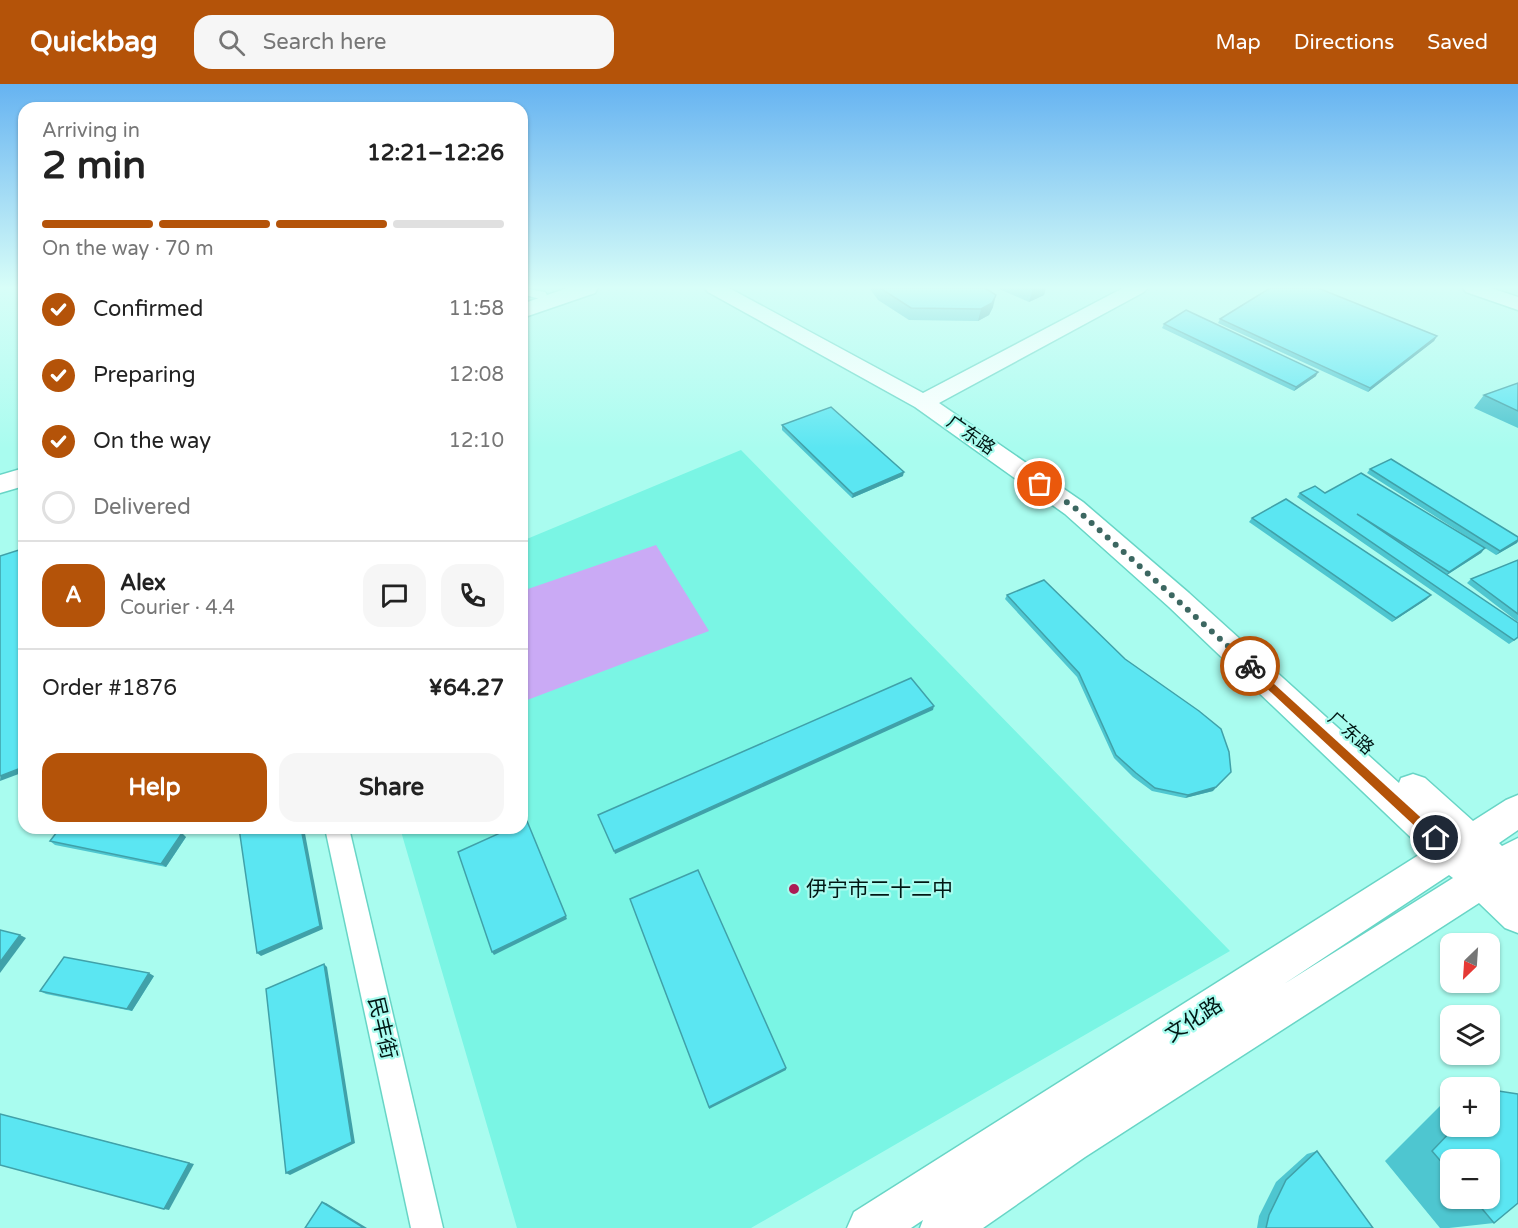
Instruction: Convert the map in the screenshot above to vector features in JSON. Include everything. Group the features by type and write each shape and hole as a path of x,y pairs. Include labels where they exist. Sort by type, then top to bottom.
{"main road":[{"path":"0,471 18,466"},
{"path":"0,484 18,479"}],"street":[{"name":"广东路","path":"818,341 929,399"},
{"name":"广东路","path":"828,341 929,399 1074,507 1179,600 1490,864 1518,915"},
{"path":"929,399 1037,341"},
{"name":"文化路","path":"943,1228 1490,864 1518,811"},
{"name":"民丰街","path":"338,834 427,1228"},
{"name":"文化路","path":"870,1228 1490,864"}],"shaded area":[{"name":"伊宁市二十二中","path":"741,450 1230,951 751,1228 517,1228 402,834 528,834 528,539"},
{"path":"656,545 709,631 528,700 528,589"}],"building":[{"path":"1200,341 1253,341 1318,372 1296,387"},
{"path":"1269,341 1430,341 1370,388"},
{"path":"1518,383 1518,411 1484,395"},
{"path":"831,407 904,472 853,494 782,425"},
{"path":"1391,459 1518,537 1518,540 1500,551 1370,469"},
{"path":"1361,473 1485,548 1449,572 1357,514 1518,623 1518,637 1514,640 1300,493 1315,486 1325,493"},
{"path":"1286,499 1431,595 1396,618 1252,518"},
{"path":"18,550 18,769 0,776 0,556"},
{"path":"1518,560 1518,614 1471,579"},
{"path":"1044,580 1125,659 1221,729 1229,752 1231,772 1216,787 1188,795 1155,788 1116,755 1079,673 1007,595"},
{"path":"911,678 934,706 614,851 598,815"},
{"path":"528,823 566,916 492,952 458,852 498,834 528,834"},
{"path":"55,834 181,834 161,864 50,841"},
{"path":"240,834 302,834 320,926 257,953"},
{"path":"698,870 786,1068 709,1107 630,899"},
{"path":"0,930 20,935 0,962"},
{"path":"64,957 149,973 127,1009 40,991"},
{"path":"324,964 352,1142 286,1173 266,989"},
{"path":"1500,1091 1518,1094 1518,1203 1494,1223 1482,1209 1500,1209 1500,1149 1440,1149 1440,1160 1432,1151 1445,1137 1500,1137"},
{"path":"0,1114 189,1163 164,1209 0,1165"},
{"path":"1317,1151 1373,1228 1266,1228 1269,1215 1286,1180"},
{"path":"322,1202 364,1228 305,1228"}],"way so far":[{"path":"1040,484 1074,507 1250,666"}],"place":[{"name":"伊宁市二十二中","path":"794,889"}],"route":[{"path":"1250,666 1436,838"}]}
